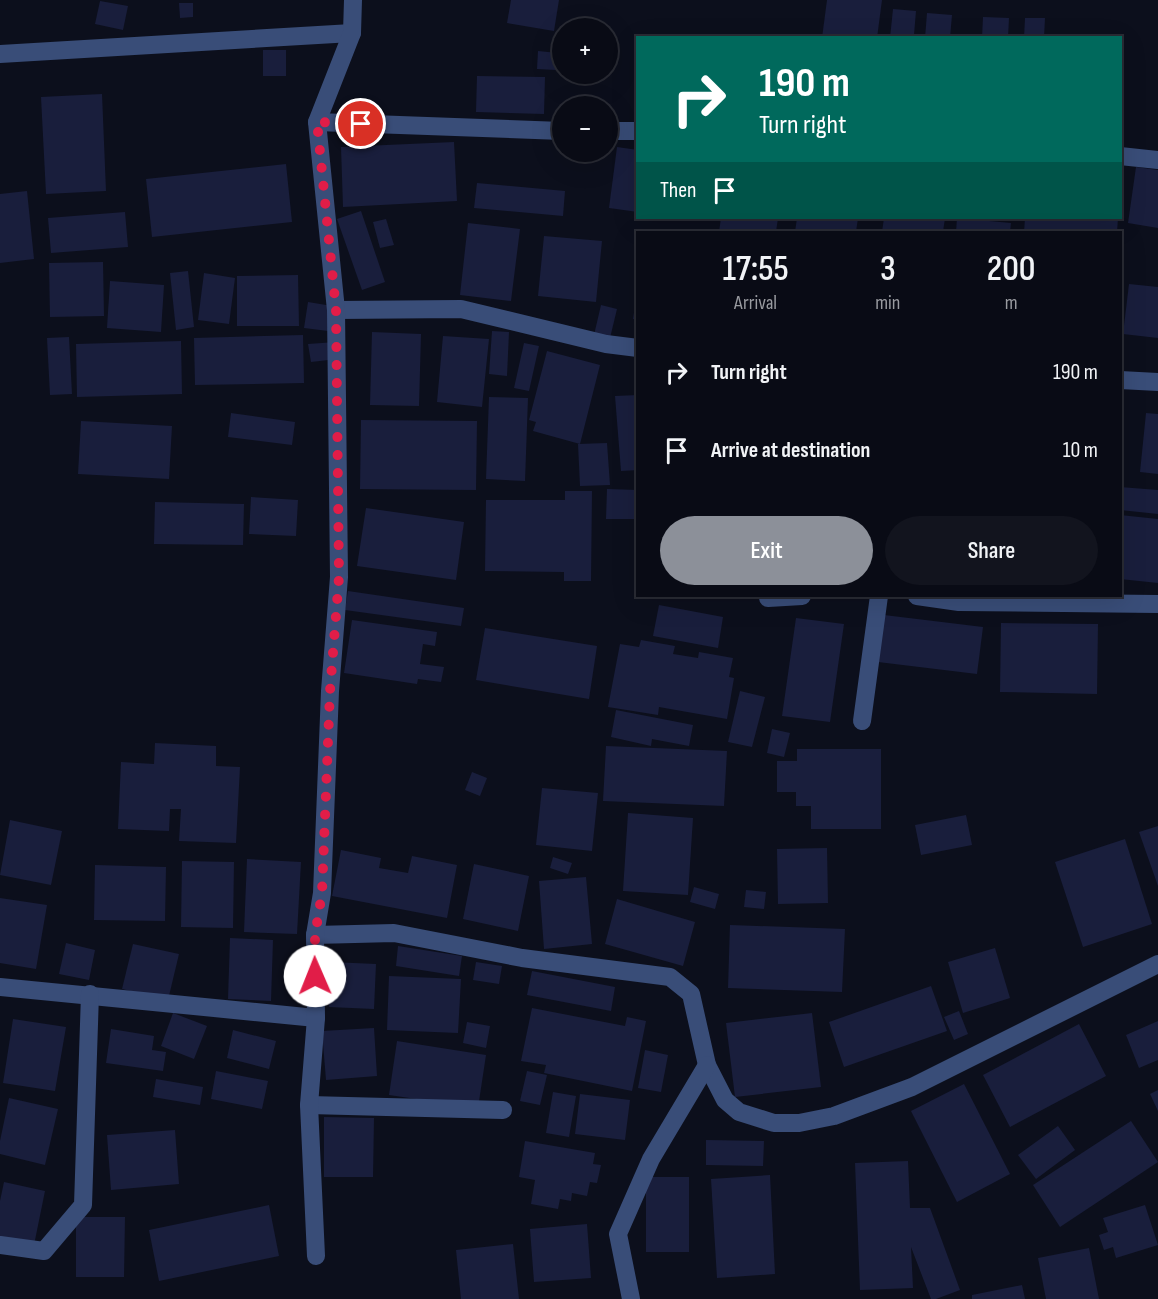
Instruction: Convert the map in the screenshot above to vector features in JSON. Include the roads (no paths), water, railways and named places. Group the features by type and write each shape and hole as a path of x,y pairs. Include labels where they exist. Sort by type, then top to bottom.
{"street":[{"path":"316,1256 309,1105 316,1018 315,935 322,893 330,691 339,577 336,310 317,122 352,33 353,0"},
{"path":"0,54 352,33"},
{"path":"317,122 552,131"},
{"path":"618,131 636,131"},
{"path":"1122,156 1158,160"},
{"path":"336,310 461,309 606,344 636,348"},
{"path":"1122,380 1158,382"},
{"path":"768,598 785,597"},
{"path":"862,721 879,597"},
{"path":"924,597 959,602 1158,604"},
{"path":"315,935 394,933 522,958 670,977 691,994 707,1065 725,1100 740,1112 774,1123 799,1124 834,1116 912,1087 1158,964"},
{"path":"0,987 90,994 316,1018"},
{"path":"0,1245 44,1251 83,1205 90,994"},
{"path":"631,1299 618,1234 651,1160 707,1065"},
{"path":"309,1105 502,1110"}]}
